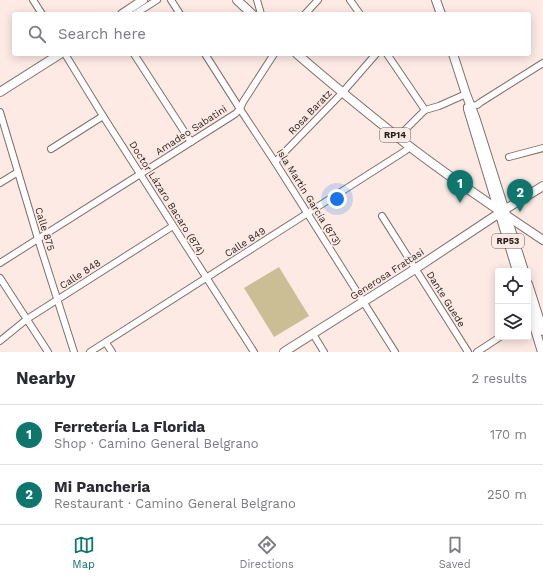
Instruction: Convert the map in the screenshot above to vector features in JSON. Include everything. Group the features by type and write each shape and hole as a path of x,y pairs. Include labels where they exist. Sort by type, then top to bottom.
{"main road":[{"path":"237,0 250,12"},
{"path":"436,0 440,12"},
{"path":"125,12 140,1"},
{"path":"0,92 57,56"},
{"name":"RP14","path":"299,56 342,93 410,147 543,240"},
{"path":"454,56 502,212"},
{"name":"Generosa Frattasi","path":"284,352 543,186"},
{"name":"RP53","path":"502,212 516,268"},
{"name":"RP53","path":"502,212 523,268"},
{"path":"531,293 543,331"},
{"path":"531,321 542,352"}],"street":[{"path":"33,0 41,12"},
{"path":"138,12 157,0"},
{"path":"171,0 179,12"},
{"path":"257,0 260,12"},
{"path":"307,12 318,0"},
{"path":"350,0 359,12"},
{"name":"Doctor Lázaro Bacaro (874)","path":"66,56 206,279 254,352"},
{"path":"135,56 191,142"},
{"name":"Isla Martín García (873)","path":"206,56 276,162 395,352"},
{"name":"Amadeo Sabatini","path":"0,263 235,114 240,109 273,56"},
{"name":"Rosa Baratz","path":"276,162 342,93 374,56"},
{"path":"388,56 425,110"},
{"path":"469,107 481,102 543,63"},
{"path":"398,137 425,110 466,94"},
{"name":"Calle 875","path":"0,112 38,240 74,352"},
{"path":"52,149 103,116"},
{"name":"Calle 849","path":"90,352 308,214 410,147"},
{"path":"509,157 543,148"},
{"path":"0,183 18,172"},
{"name":"Dante Guede","path":"382,216 468,352"},
{"name":"Calle 848","path":"0,340 27,319 173,226"},
{"path":"0,278 48,352"},
{"path":"312,334 324,352"},
{"path":"477,352 495,340"},
{"path":"106,343 112,352"}],"shaded area":[{"path":"279,267 309,316 274,337 244,288"}],"place":[{"name":"Ferretería La Florida","path":"460,203"},
{"name":"Mi Pancheria","path":"520,212"}]}
